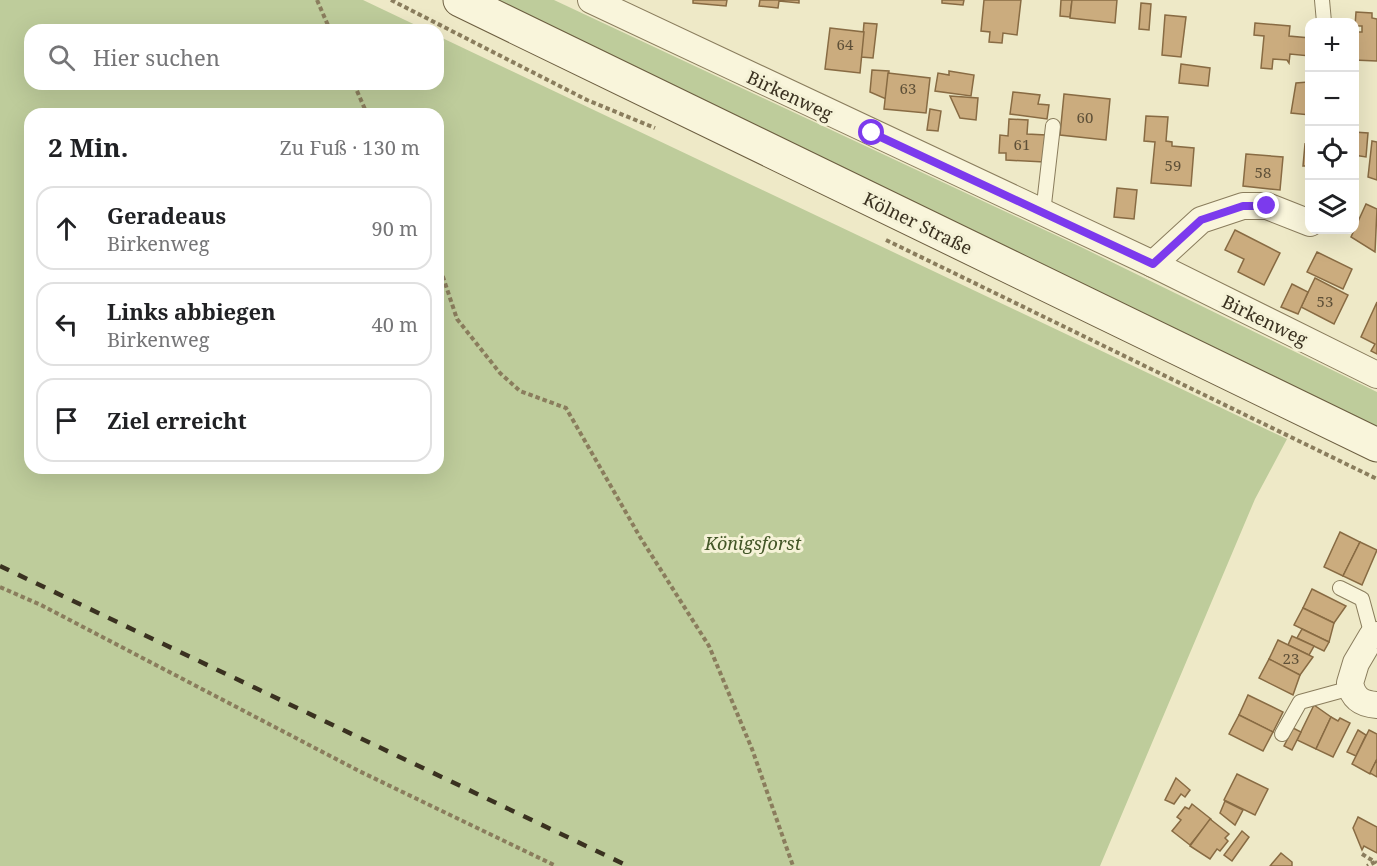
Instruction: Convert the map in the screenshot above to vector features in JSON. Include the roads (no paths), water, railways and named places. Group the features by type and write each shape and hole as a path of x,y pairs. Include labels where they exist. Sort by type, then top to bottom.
{"main road":[{"name":"Kölner Straße","path":"460,0 1377,445"}],"street":[{"name":"Birkenweg","path":"591,0 1153,264 1377,375"},
{"path":"1153,264 1201,220 1243,206 1267,206 1305,221"},
{"path":"1375,636 1356,663 1351,688 1356,698 1365,704 1377,705"}],"lane":[{"path":"1322,0 1324,18"},
{"path":"1043,213 1053,126"},
{"path":"1340,588 1362,599 1375,636"},
{"path":"1282,734 1300,702 1351,688"}],"railway":[{"path":"0,566 628,866"}],"park label":[{"name":"Königsforst","path":"753,543"}]}
